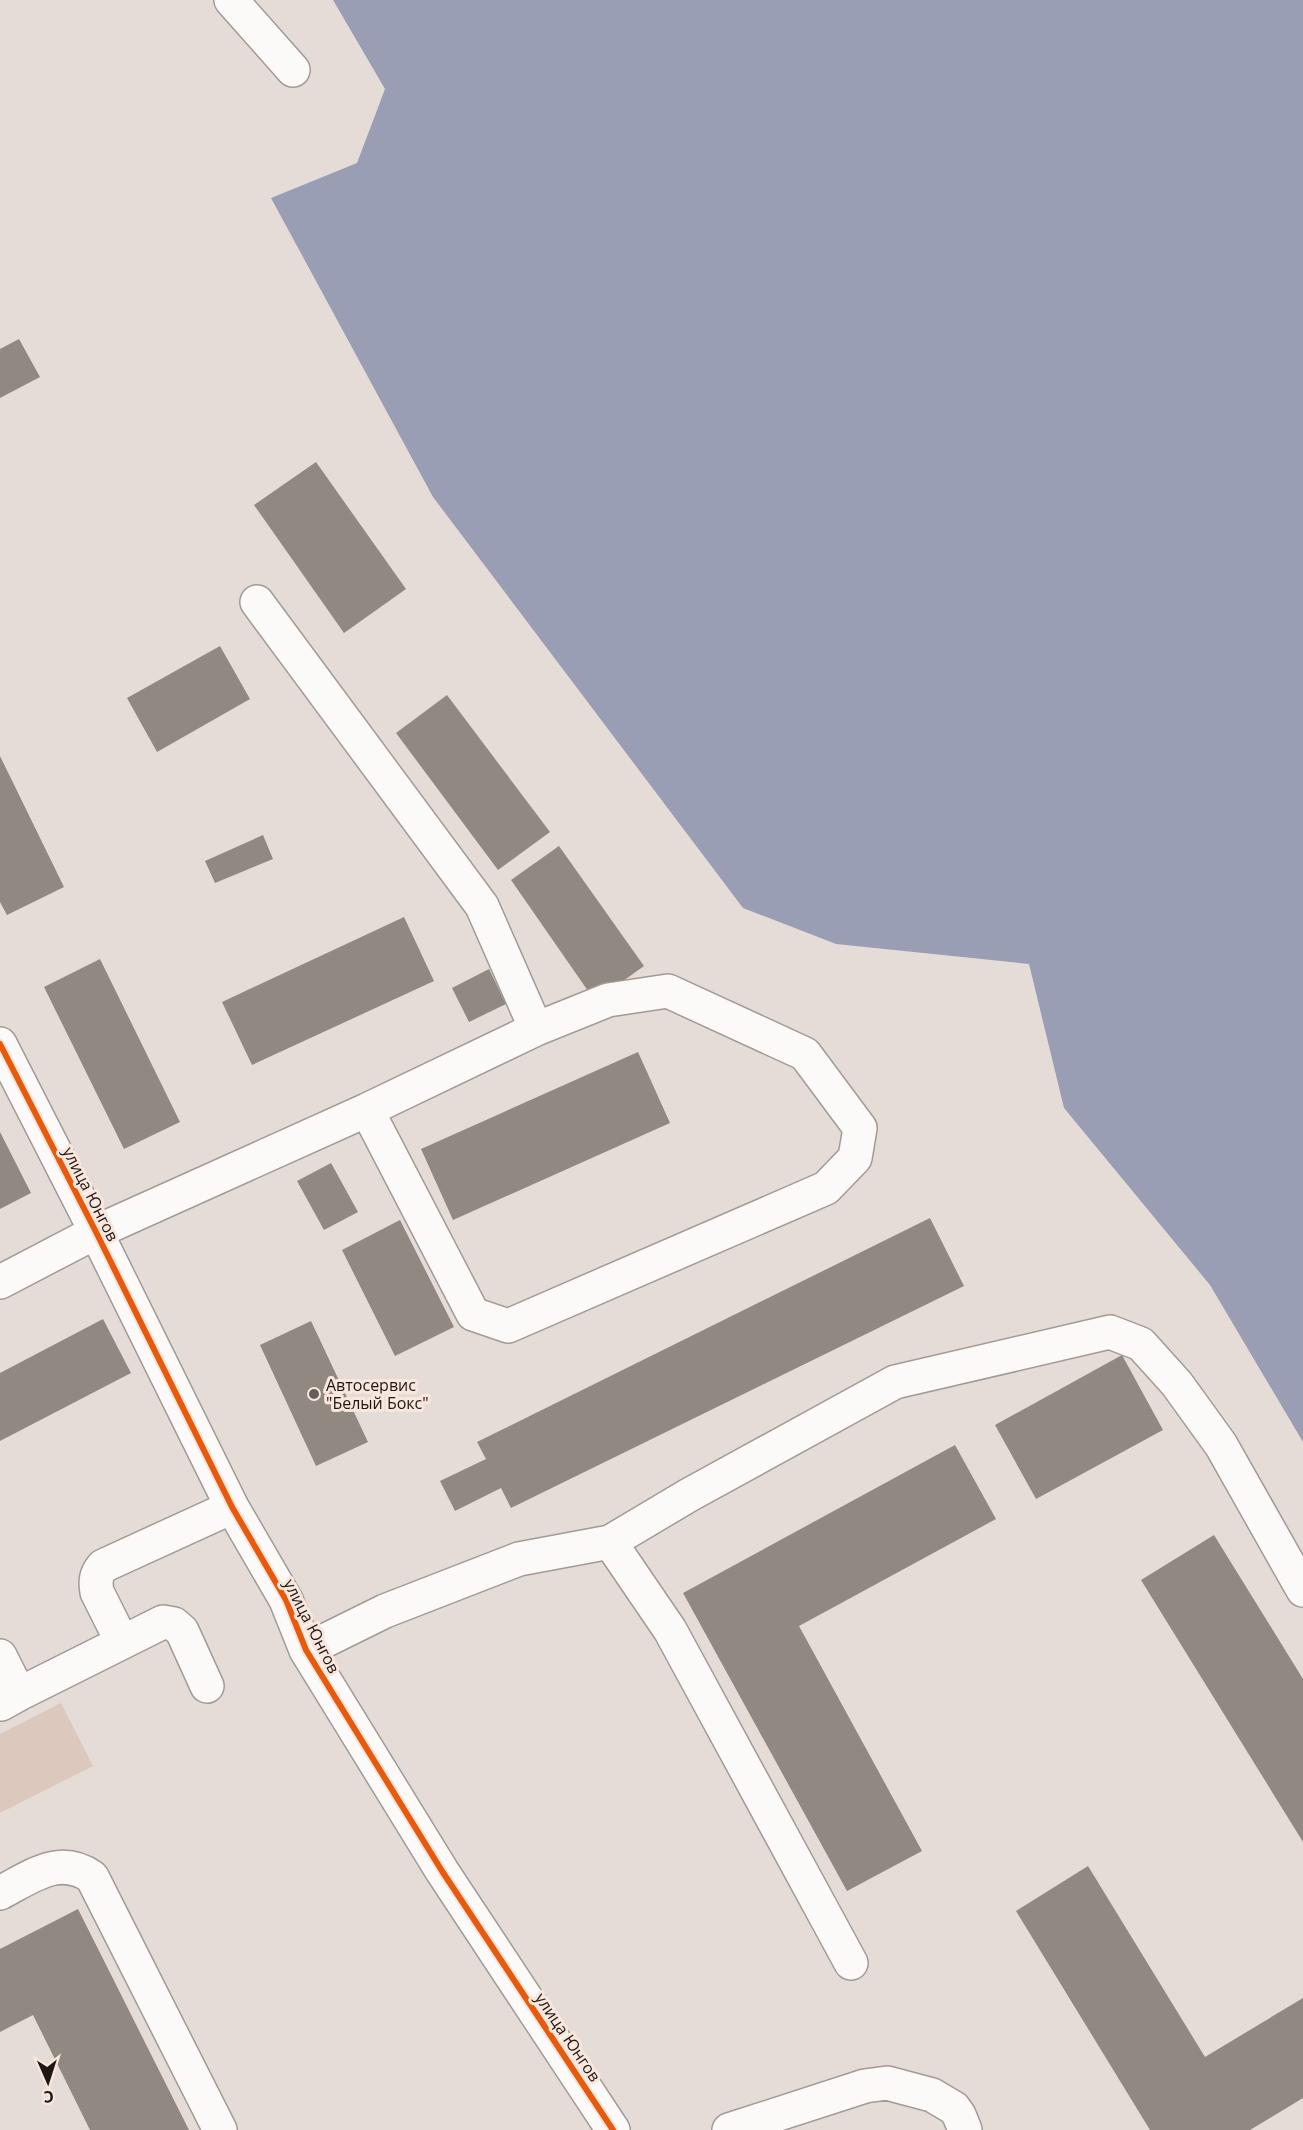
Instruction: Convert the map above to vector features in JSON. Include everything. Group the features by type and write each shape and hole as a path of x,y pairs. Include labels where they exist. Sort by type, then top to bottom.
{"street":[{"path":"231,0 293,70"},
{"path":"257,602 482,906 536,1029"},
{"path":"0,1282 96,1232 367,1110 536,1029 608,999 668,991 805,1054 860,1128 855,1158 826,1188 507,1326 472,1314 367,1110"},
{"name":"улица Юнгов","path":"0,1044 232,1507 286,1600 306,1650 442,1871 614,2130"},
{"path":"306,1650 385,1611 519,1559 610,1542 689,1495 895,1382 1110,1332 1141,1344 1177,1384 1221,1445 1303,1590"},
{"path":"122,1642 97,1592 95,1583 97,1573 103,1566 232,1507"},
{"path":"610,1542 670,1630 851,1963"},
{"path":"0,1656 10,1699 163,1622 174,1624 182,1631 207,1686"},
{"path":"0,1893 46,1870 66,1867 81,1869 93,1877 220,2130"},
{"path":"729,2130 865,2086 887,2083 932,2095 954,2108 965,2130"}],"shaded area":[{"path":"61,1703 93,1766 0,1813 0,1734"}],"water":[{"path":"333,0 1303,0 1303,1442 1210,1285 1064,1108 1029,964 836,944 743,908 433,497 271,198 357,163 385,89"}],"building":[{"path":"19,339 40,377 0,398 0,349"},
{"path":"316,462 406,589 344,633 254,505"},
{"path":"220,646 250,699 157,752 127,698"},
{"path":"447,695 550,832 498,870 396,733"},
{"path":"0,756 64,887 7,915 0,902"},
{"path":"263,835 273,859 215,883 205,861"},
{"path":"559,846 644,966 595,1001 511,880"},
{"path":"404,917 434,981 252,1065 222,1002"},
{"path":"100,959 180,1122 124,1149 44,987"},
{"path":"489,969 506,1004 469,1022 452,988"},
{"path":"638,1052 670,1123 453,1220 421,1149"},
{"path":"0,1132 31,1193 0,1209"},
{"path":"331,1163 358,1212 324,1230 297,1181"},
{"path":"930,1218 964,1286 511,1508 501,1488 455,1511 440,1481 486,1459 477,1442"},
{"path":"400,1220 454,1327 395,1356 342,1250"},
{"path":"103,1319 131,1373 0,1441 0,1373"},
{"name":"Автосервис \"Белый Бокс\"","path":"311,1321 368,1442 316,1466 260,1345"},
{"path":"1122,1355 1163,1430 1036,1499 995,1425"},
{"path":"955,1445 996,1519 799,1626 922,1851 847,1891 683,1593"},
{"path":"1214,1535 1303,1679 1303,1842 1141,1580"},
{"path":"1088,1866 1205,2057 1303,1998 1303,2098 1250,2130 1150,2130 1016,1911"},
{"path":"78,1909 189,2130 90,2130 33,2015 0,2032 0,1949"}],"cycle path":[{"path":"0,1044 232,1507 286,1600 306,1650 442,1871 613,2130"}],"place":[{"name":"Автосервис \"Белый Бокс\"","path":"314,1394"}]}
